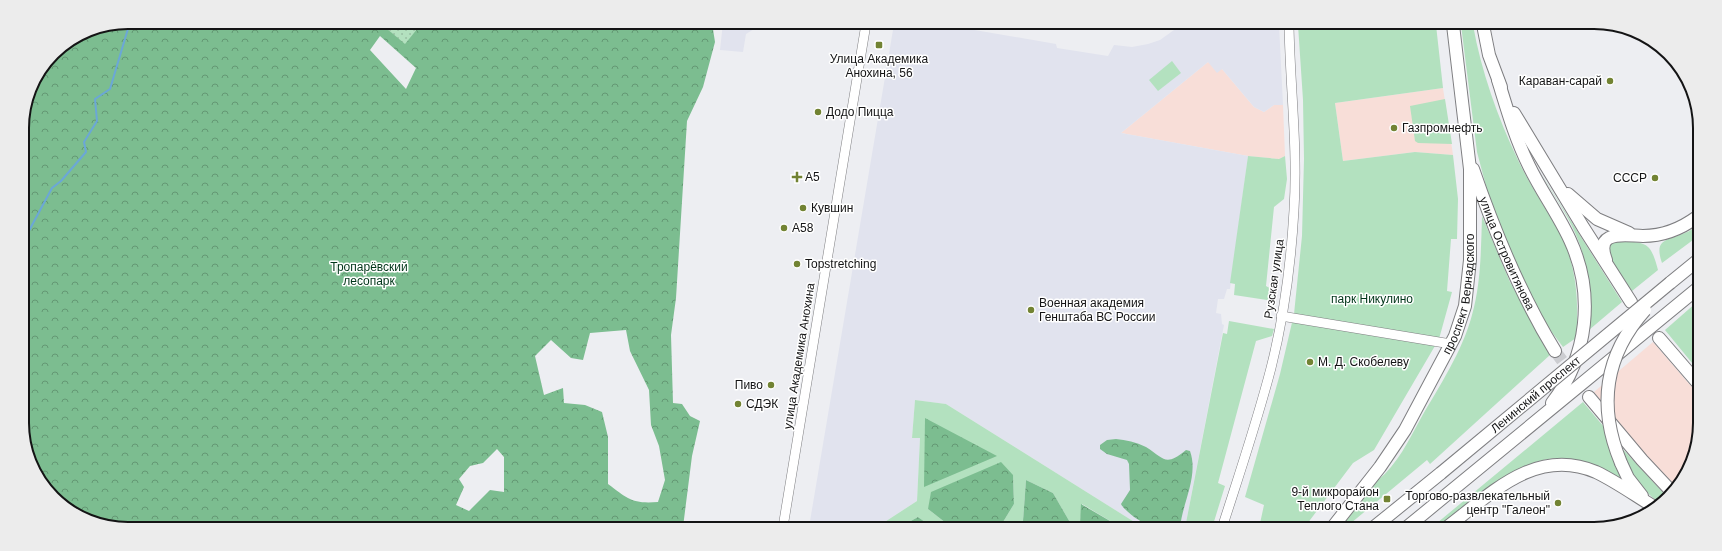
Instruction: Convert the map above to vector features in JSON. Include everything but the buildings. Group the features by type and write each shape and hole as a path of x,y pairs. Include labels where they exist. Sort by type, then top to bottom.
{"main road":[{"name":"проспект Вернадского","path":"1337,522 1380,467 1401,436 1451,344 1465,306 1469,277 1471,210 1468,151 1453,29"},
{"path":"1483,29 1488,55 1524,155 1570,240 1579,266 1583,290 1584,326 1577,360 1565,385 1540,419"},
{"path":"1498,80 1516,117 1631,302"},
{"name":"улица Островитянова","path":"1468,151 1487,211 1504,254 1535,318 1555,351"},
{"path":"1554,178 1574,200 1597,219 1637,236"},
{"path":"1608,266 1603,251 1607,238 1619,235 1637,236 1669,232 1680,228 1693,220"},
{"name":"Ленинский проспект","path":"1380,522 1693,263"},
{"path":"1651,503 1633,485 1621,463 1608,422 1607,390 1616,356 1632,327 1670,283"},
{"name":"Ленинский проспект","path":"1413,522 1693,293"},
{"path":"1659,338 1693,377"},
{"path":"1589,397 1633,451 1669,488"},
{"path":"1454,522 1515,477 1531,469 1551,465 1574,466 1596,472 1650,504"}],"street":[{"name":"улица Академика Анохина","path":"784,522 865,29"},
{"name":"Рузская улица","path":"1224,522 1270,369 1290,261 1295,189 1289,29"},
{"path":"1281,316 1451,344"}],"shaded area":[{"path":"722,29 754,29 746,34 743,52 720,50"},
{"name":"Военная академия Генштаба ВС России","path":"893,29 969,29 1056,44 1057,48 1108,56 1114,45 1132,47 1148,44 1160,40 1175,29 1279,29 1283,105 1274,105 1264,112 1254,107 1222,69 1217,73 1208,62 1121,133 1248,156 1230,289 1227,289 1224,299 1218,299 1216,313 1221,314 1222,324 1224,325 1186,522 1134,522 946,404 915,400 912,438 920,438 917,501 885,522 810,522"},
{"path":"1208,62 1222,69 1254,107 1264,112 1274,105 1283,105 1285,156 1279,159 1248,156 1121,133"},
{"name":"Газпромнефть","path":"1443,88 1453,155 1415,152 1343,161 1335,103"},
{"path":"1653,342 1693,388 1693,423 1690,449 1683,467 1673,483 1647,456 1594,392"}],"green space":[{"name":"Тропарёвский лесопарк","path":"121,29 713,29 715,42 703,87 687,121 676,298 671,335 673,403 682,404 690,416 700,421 692,456 684,522 128,522 102,519 78,509 58,493 42,473 34,455 29,430 29,121 32,102 42,78 63,53 78,42 96,34","holes":["380,36 416,68 406,89 370,50","626,330 630,351 649,390 651,425 659,446 665,480 658,502 636,501 626,497 608,484 608,437 602,412 585,405 564,403 563,388 544,395 535,356 551,340 571,358 583,360 590,333","497,449 504,457 504,492 490,490 469,511 456,505 464,487 459,479 470,466 483,463"]},
{"path":"387,29 417,29 405,44"},
{"name":"парк Никулино","path":"1298,29 1436,29 1443,88 1335,103 1343,161 1415,152 1453,155 1458,199 1457,239 1451,239 1447,291 1452,292 1439,339 1374,450 1353,463 1309,522 1260,522 1264,505 1245,497 1280,374 1294,314 1302,236 1304,159 1303,100"},
{"path":"1462,29 1474,29 1485,77 1504,128 1523,170 1558,230 1568,251 1576,288 1577,326 1576,338 1563,347 1548,327 1522,279 1490,201 1477,152"},
{"path":"1172,61 1181,73 1158,91 1149,80"},
{"path":"1445,99 1452,144 1418,143 1415,141 1410,106"},
{"path":"1248,156 1279,159 1285,156 1287,179 1284,199 1274,207 1266,286 1276,292 1274,301 1234,295 1235,284 1230,283"},
{"path":"1540,172 1622,302 1589,330 1587,276 1580,245 1567,217"},
{"path":"1482,216 1510,282 1550,355 1430,464 1427,460 1352,522 1344,522 1378,480 1397,460 1450,368 1468,329 1475,303 1480,266"},
{"path":"1693,228 1693,240 1662,263 1660,255 1661,244 1664,241"},
{"path":"1618,240 1646,245 1652,253 1658,270 1632,291 1607,253 1611,243"},
{"path":"1693,306 1693,364 1665,330"},
{"path":"1229,321 1274,329 1272,336 1256,341 1218,483 1225,486 1214,522 1186,522 1223,333 1227,334"},
{"path":"915,400 946,404 1134,522 1112,522 1082,504 1080,522 1070,522 1053,493 1026,480 1023,521 1029,522 1003,522 1014,504 1013,476 928,509 945,522 925,522 918,517 909,522 885,522 917,501 920,438 912,438"},
{"path":"1583,402 1604,427 1608,445 1625,483 1579,462 1554,458 1536,462 1518,469 1483,492 1446,522 1438,522"},
{"path":"925,418 997,456 924,487"},
{"path":"1116,439 1142,445 1161,458 1169,460 1186,450 1190,451 1193,470 1181,522 1142,522 1123,507 1121,504 1130,490 1129,464 1127,460 1107,454 1100,449 1100,445 1107,440"},
{"path":"1619,445 1664,493 1656,500 1640,485"},
{"path":"1001,462 1013,475 1014,504 1003,522 945,522 928,509 931,492"},
{"path":"1026,480 1053,493 1070,522 1029,522 1023,521"},
{"path":"1081,504 1112,522 1080,522"},
{"path":"918,517 925,522 909,522"}],"waterway":[{"path":"29,231 52,188 61,181 86,152 84,142 97,121 95,99 110,89 128,29"}],"tunnel":[{"path":"1635,307 1659,338"},
{"path":"1555,351 1589,397"}],"place":[{"name":"Улица Академика Анохина, 56","path":"879,45"},
{"name":"Караван-сарай","path":"1610,81"},
{"name":"Додо Пицца","path":"818,112"},
{"name":"Газпромнефть","path":"1394,128"},
{"name":"А5","path":"797,177"},
{"name":"СССР","path":"1655,178"},
{"name":"Кувшин","path":"803,208"},
{"name":"А58","path":"784,228"},
{"name":"Topstretching","path":"797,264"},
{"name":"Военная академия Генштаба ВС России","path":"1031,310"},
{"name":"М. Д. Скобелеву","path":"1310,362"},
{"name":"Пиво","path":"771,385"},
{"name":"СДЭК","path":"738,404"},
{"name":"9-й микрорайон Теплого Стана","path":"1387,499"},
{"name":"Торгово-развлекательный центр \"Галеон\"","path":"1558,503"}]}
